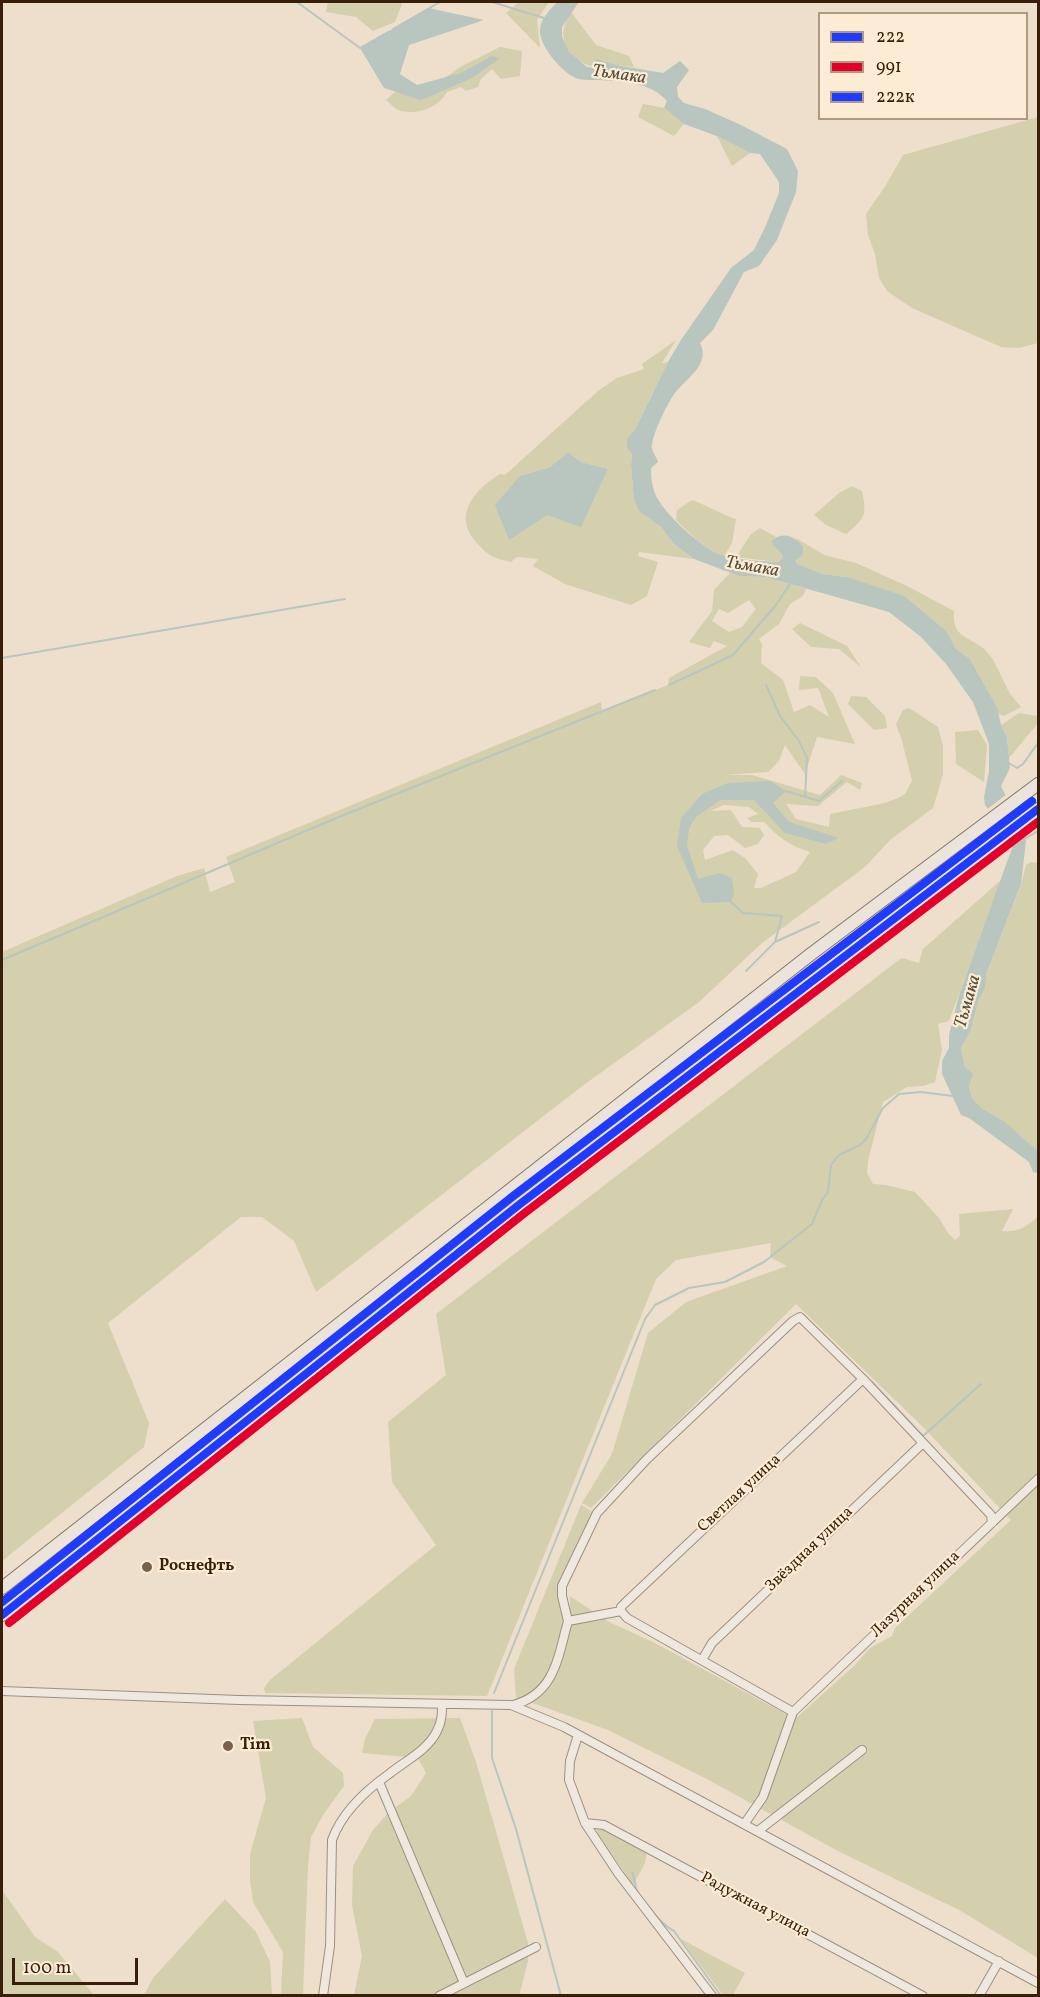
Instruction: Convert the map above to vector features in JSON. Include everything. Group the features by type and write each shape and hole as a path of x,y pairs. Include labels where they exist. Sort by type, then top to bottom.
{"highway":[{"path":"2,1588 811,954 970,838 1038,784"},
{"path":"2,1615 520,1204 1037,811"}],"street":[{"path":"2,1691 239,1700 511,1706 524,1702 541,1691 551,1677 568,1621 562,1586 597,1513 647,1459 793,1321 800,1317 863,1379 992,1515 992,1522"},
{"name":"Светлая улица","path":"621,1611 621,1607 626,1602 863,1379"},
{"name":"Звёздная улица","path":"702,1660 712,1643 923,1443"},
{"name":"Лазурная улица","path":"793,1712 1038,1479"},
{"path":"568,1621 621,1611 627,1618 793,1712 763,1797 745,1824"},
{"path":"324,1995 330,1946 332,1840 338,1823 378,1782 419,1752 436,1734 441,1722 442,1704"},
{"path":"511,1706 564,1727 1038,1983"},
{"path":"578,1735 570,1761 569,1780 585,1823 618,1873 712,1995"},
{"path":"758,1831 862,1750"},
{"path":"378,1782 464,1983"},
{"name":"Радужная улица","path":"585,1823 604,1825 923,1995"},
{"path":"439,1995 537,1947"},
{"path":"979,1995 999,1961"}],"shaded area":[{"path":"328,2 400,2 402,4 395,22 373,31 356,17 326,12"},
{"path":"519,2 549,2 537,20 540,48 506,13"},
{"path":"571,12 596,45 629,56 634,67 616,65 598,59 601,68 590,66 573,56 567,49 563,32"},
{"path":"500,47 522,51 520,76 501,79 492,69 481,79 478,87 466,91 461,87 447,92 433,106 419,111 398,110 386,100 398,89 424,92 462,66"},
{"path":"643,104 664,108 684,124 674,136 638,117"},
{"path":"1038,117 1038,343 1019,348 1001,347 912,308 887,291 879,278 875,254 868,235 866,214 903,155"},
{"path":"717,136 750,153 732,166"},
{"path":"676,340 662,363 668,362 635,430 627,438 632,454 634,500 639,511 661,527 674,544 694,559 639,552 638,556 658,562 647,596 631,605 565,584 533,566 538,559 517,557 511,562 496,558 486,552 471,535 466,515 469,505 481,488 500,474 505,475 598,391 617,378 644,369 642,364","holes":["568,452 581,462 608,469 581,526 547,515 520,476 550,467"]},
{"path":"852,486 862,491 864,511 861,520 846,534 826,525 814,515 839,493"},
{"path":"692,500 736,519 732,543 724,556 704,545 676,520 677,510"},
{"path":"760,528 776,537 771,541 783,557 778,562 736,557 751,534"},
{"path":"796,538 824,555 856,563 954,611 955,626 958,631 988,652 1009,692 1021,707 1004,716 998,714 997,707 970,659 956,649 947,632 847,577 823,574 797,564"},
{"path":"730,573 739,576 765,577 806,589 803,596 790,604 779,624 759,639 762,644 761,663 783,680 794,712 810,705 829,717 818,688 799,690 800,676 816,677 833,693 855,744 817,737 805,774 785,745 779,761 768,772 724,775 752,775 820,795 841,775 862,783 860,790 847,782 818,806 786,804 796,819 829,827 830,814 885,803 905,794 912,781 896,724 903,710 909,708 938,727 943,746 943,774 933,808 890,840 865,867 762,943 699,1002 585,1084 316,1292 294,1241 262,1217 241,1217 108,1323 149,1423 144,1447 2,1561 2,952 177,876 204,868 210,892 235,882 226,857 601,702 602,711 668,685 669,678 727,646 714,641 710,648 689,642 712,611 714,590","holes":["749,600 756,609 742,627 729,632 712,621 719,609 728,613","724,805 749,807 758,814 747,818 751,822 764,822 785,840 810,852 796,872 761,888 754,888 758,874 745,858 733,850 705,860 703,850 714,836 728,835 745,848 758,844 764,835 760,828 742,827 731,810 710,811"]},
{"path":"800,623 847,646 861,667 839,649 811,647 792,629"},
{"path":"851,696 866,697 885,716 887,728 874,730 848,704"},
{"path":"1019,713 1037,716 1038,723 1009,758 1007,737 1001,725"},
{"path":"978,730 987,745 984,782 956,764 955,732"},
{"path":"1031,862 1038,863 1038,1151 1004,1121 983,1109 972,1098 961,1048 970,1032 979,999 985,989 987,972 1021,885 1026,865"},
{"path":"1001,880 949,1021 938,1024 942,1050 935,1082 923,1086 907,1087 883,1102 867,1173 873,1184 915,1192 955,1240 960,1236 959,1214 1013,1209 1002,1231 1022,1228 1038,1216 1038,1958 961,1911 838,1851 705,1778 608,1730 516,1697 514,1669 581,1505 593,1512 557,1590 563,1614 570,1610 570,1596 609,1622 653,1642 795,1719 855,1665 870,1648 892,1636 895,1628 1011,1520 924,1428 796,1304 591,1508 582,1503 612,1454 648,1333 686,1302 787,1266 770,1257 771,1243 676,1260 656,1279 487,1696 265,1693 264,1688 270,1680 436,1545 392,1482 388,1422 446,1375 436,1314 895,963 902,958 919,963 923,949"},
{"path":"302,1718 313,1747 343,1773 344,1786 323,1815 311,1837 303,1995 281,1995 283,1952 253,1902 250,1881 250,1854 266,1798 253,1721"},
{"path":"460,1718 476,1762 528,1943 528,1961 521,1995 354,1995 362,1956 352,1905 353,1866 373,1830 389,1812 411,1796 426,1773 418,1758 362,1753 365,1739 375,1719"},
{"path":"596,1828 605,1828 647,1852 645,1863 633,1885 599,1835"},
{"path":"2,1890 35,1937 58,1952 94,1995 2,1995"},
{"path":"225,1899 256,1932 270,1962 272,1995 144,1995 153,1978"},
{"path":"681,1939 745,1973 733,1995 723,1995"}],"water":[{"name":"Тьмака","path":"557,2 579,2 562,27 562,37 569,52 587,67 600,68 594,60 598,59 616,65 663,73 680,61 689,70 677,87 678,97 684,103 705,109 741,125 787,149 798,171 796,192 777,240 759,266 744,272 713,330 700,343 703,351 700,365 675,393 660,420 652,444 658,462 651,468 653,486 661,504 676,521 704,546 722,555 778,562 783,557 771,541 780,536 788,536 803,547 803,554 796,560 797,564 823,574 847,577 904,596 947,632 956,649 970,659 997,707 1001,725 1007,737 1010,768 1001,786 1026,841 1021,884 987,972 985,989 979,999 970,1032 961,1048 965,1067 973,1074 969,1085 972,1098 983,1109 1004,1121 1038,1151 1038,1173 1033,1172 1029,1162 969,1118 961,1115 942,1074 942,1061 949,1048 949,1035 959,995 1012,848 1009,837 985,805 989,744 973,702 946,664 921,637 889,612 765,577 739,576 694,559 674,544 661,527 639,511 634,500 632,454 627,447 627,438 635,430 681,340 731,268 754,250 779,193 779,182 760,154 750,153 717,136 684,124 664,108 667,101 653,90 625,82 578,79 565,71 547,51 540,36 542,21"},
{"path":"428,8 484,20 409,45 400,74 417,85 461,73 492,56 500,58 472,78 421,100 384,88 360,48"},
{"path":"568,452 581,462 608,469 581,527 547,515 509,540 495,505 520,476 550,467"},
{"path":"770,781 786,791 773,803 789,822 839,838 826,844 785,833 754,800 720,800 696,817 689,828 687,846 698,879 719,873 732,878 734,894 731,902 702,903 677,846 681,818 702,794 728,783"}],"pier":[{"path":"1008,793 1026,833 1009,847 1006,838 985,811"}],"waterway":[{"path":"297,2 360,48 388,32"},
{"path":"393,29 440,2"},
{"path":"492,2 544,18"},
{"path":"669,685 733,655 776,605 790,584"},
{"path":"2,658 345,599"},
{"path":"766,685 780,716 799,741 807,758 805,797"},
{"path":"2,960 334,819 655,690"},
{"path":"1007,762 1017,768 1023,764 1038,743"},
{"path":"786,791 819,801 842,781"},
{"path":"1023,840 1038,831"},
{"path":"731,902 743,913 782,916 775,942"},
{"path":"746,971 775,942 819,922"},
{"path":"494,1693 645,1319 655,1305 689,1288 725,1282 764,1262 812,1224 828,1192 831,1165 839,1155 860,1145 866,1139 883,1108 899,1094 921,1092 953,1096"},
{"path":"872,1382 923,1436 981,1384"},
{"path":"492,1711 492,1758 516,1829 561,1996"},
{"path":"632,1872 637,1891 644,1901 659,1919 674,1931 721,1996"}],"transit line":[{"name":"222к","path":"2,1602 513,1196 1032,801"},
{"name":"222","path":"2,1615 520,1204 1038,809"},
{"name":"991","path":"9,1623 526,1212 1038,822"}],"place":[{"name":"Роснефть","path":"147,1567"},
{"name":"Tim","path":"228,1746"}]}
